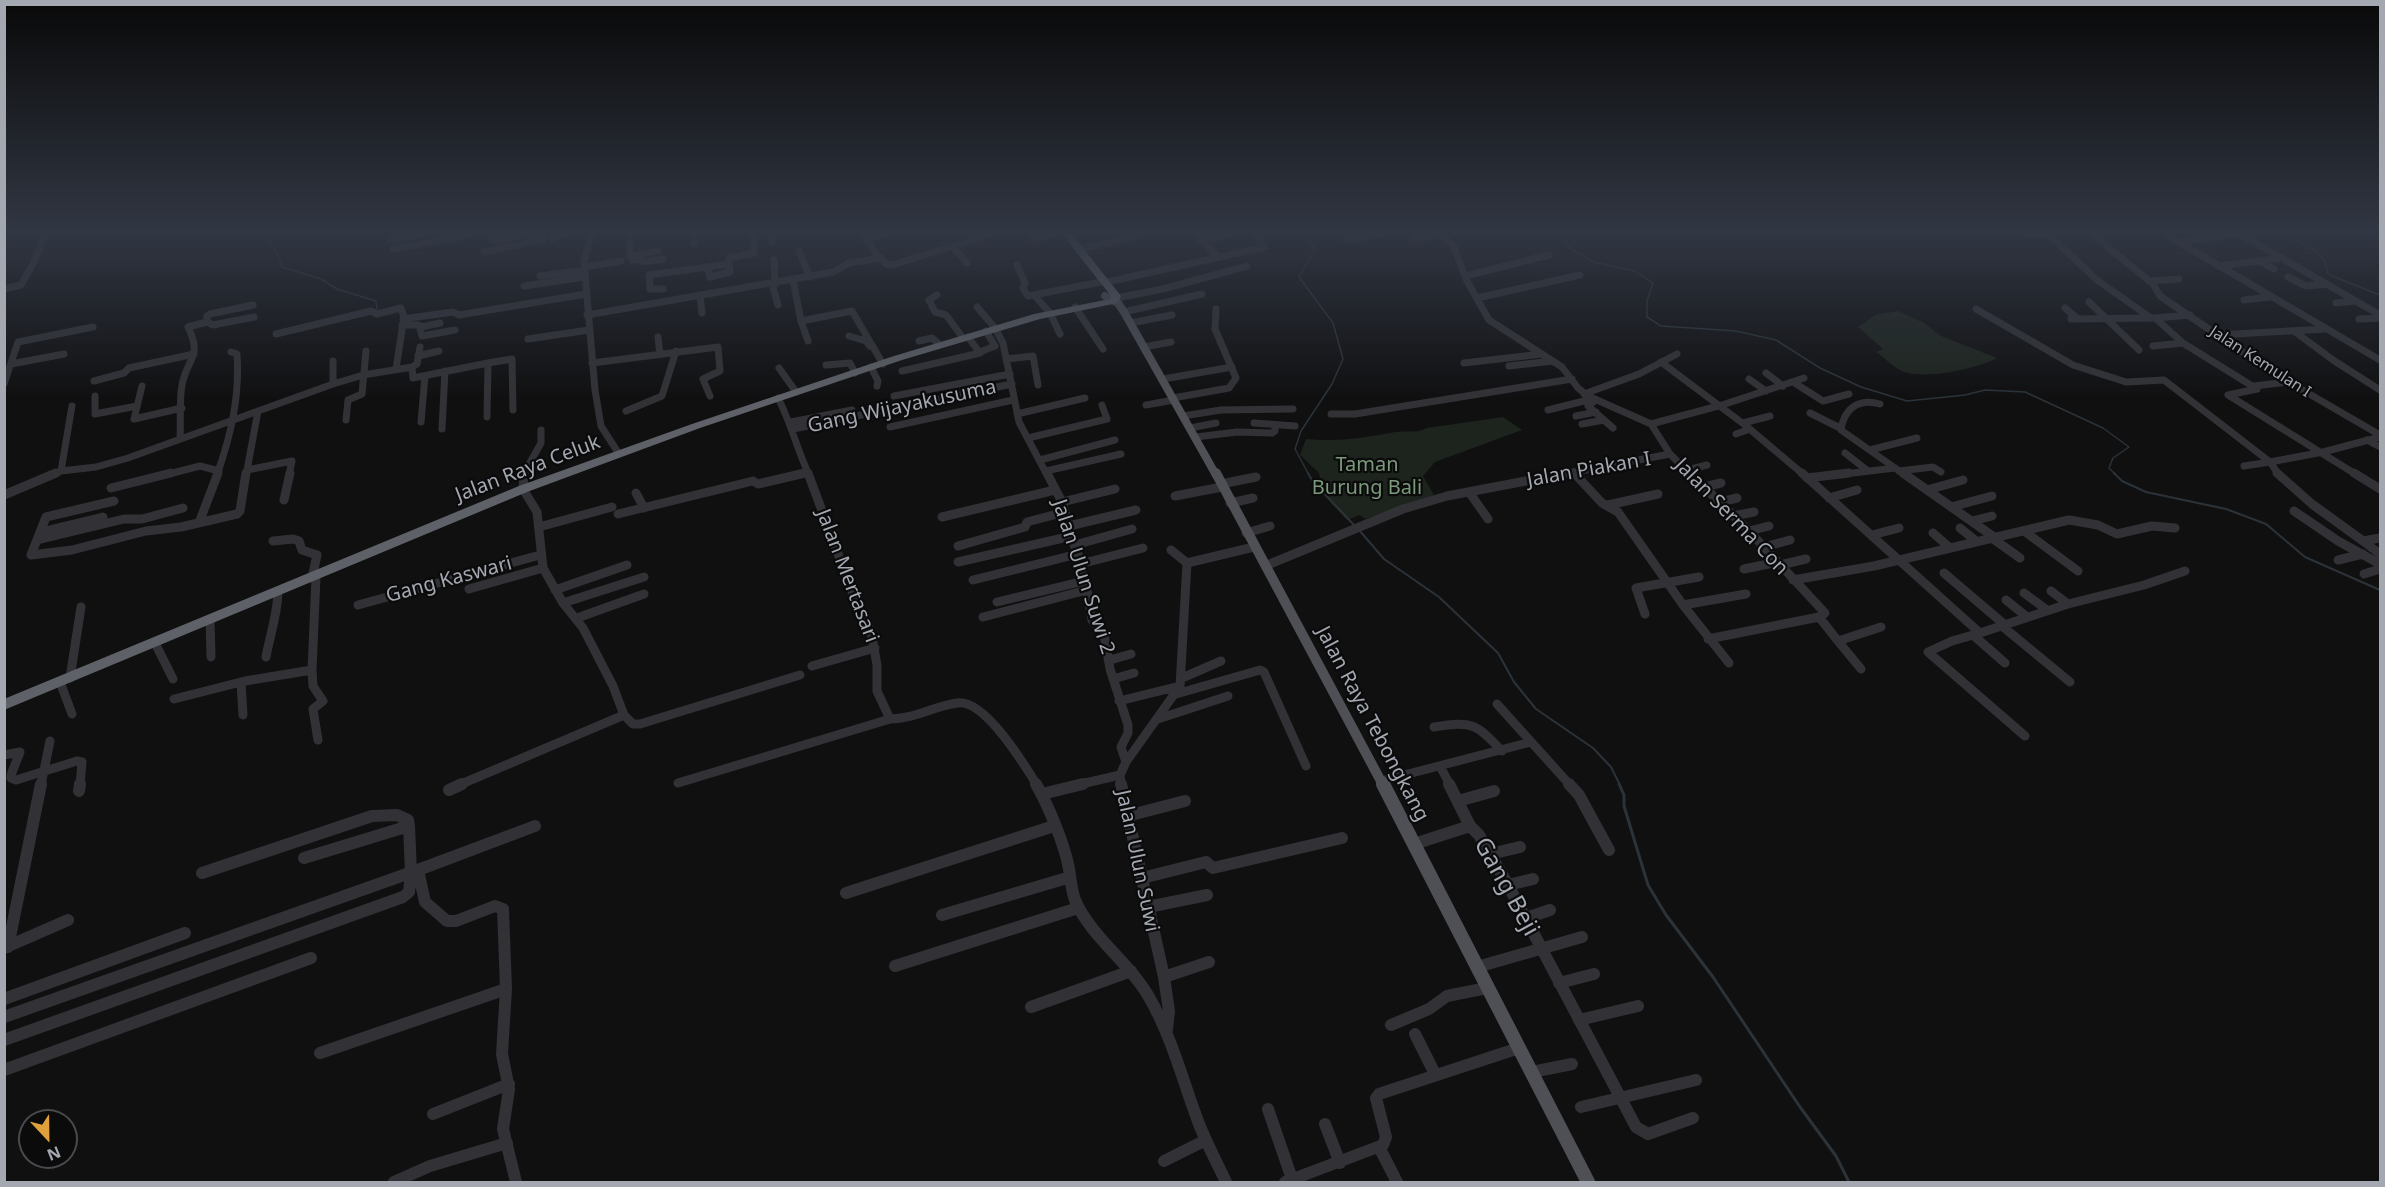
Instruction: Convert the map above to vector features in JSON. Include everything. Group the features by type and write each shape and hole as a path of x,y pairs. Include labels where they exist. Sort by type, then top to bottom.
{"highway":[{"name":"Jalan Raya Celuk","path":"4,705 524,489 778,398 878,365 991,329 1077,307 1109,290"}],"main road":[{"name":"Jalan Raya Tebongkang","path":"1109,290 1131,323 1193,433 1381,780 1588,1182"}],"street":[{"path":"586,289 592,363 601,426 609,442 619,454"},
{"path":"663,289 665,302"},
{"path":"587,315 741,289"},
{"path":"775,289 778,305"},
{"path":"795,289 801,321 808,341"},
{"path":"1023,289 1028,296 1142,289"},
{"path":"1163,289 1172,302"},
{"name":"Jalan Piakan I","path":"1265,566 1416,505 1469,492 1670,454 1651,424 1584,394 1567,372 1497,327 1489,320 1472,289"},
{"path":"1477,298 1516,289"},
{"path":"2111,289 2153,318 2183,343 2257,389 2228,395 2380,489"},
{"name":"Jalan Kemulan I","path":"2156,289 2160,295 2288,381 2380,436"},
{"path":"2257,289 2322,329 2380,360"},
{"path":"2336,289 2380,316"},
{"path":"402,322 453,312 459,315 586,294"},
{"path":"1124,312 1202,294"},
{"path":"937,295 930,298 935,312 946,315 980,352"},
{"path":"1034,295 1050,313 1060,334"},
{"path":"700,296 702,313"},
{"path":"2244,300 2270,297"},
{"path":"2336,303 2355,301"},
{"path":"2089,302 2107,318 2115,331 2139,350"},
{"path":"207,322 207,316 210,314 253,305"},
{"path":"428,306 428,316"},
{"path":"902,371 980,352 995,346 991,329 977,307"},
{"path":"1077,307 1103,349"},
{"path":"276,334 373,311 378,314 400,308 402,322 396,369"},
{"path":"2065,308 2074,319 2190,315"},
{"path":"1146,405 1229,388 1236,378 1215,329 1216,309"},
{"path":"1976,309 2073,365 2126,382 2164,380 2265,456 2277,475 2380,554"},
{"path":"801,321 852,311 878,365"},
{"path":"1131,323 1172,315"},
{"path":"2359,319 2380,316"},
{"path":"180,437 184,374 194,354 195,341 188,327 207,322 210,325 254,317"},
{"path":"402,322 421,327 440,323"},
{"path":"4,384 20,341 93,327"},
{"path":"421,327 422,336 455,330"},
{"name":"Jalan Ulun Suwi 2","path":"991,329 1006,359 1013,400 1022,430 1064,507 1086,585 1092,620 1104,634 1113,679 1128,729 1121,747 1126,762"},
{"path":"2217,334 2322,329"},
{"path":"528,339 589,330"},
{"path":"2295,330 2333,360 2380,390"},
{"path":"849,336 868,343 878,365 877,386"},
{"path":"658,338 660,354"},
{"path":"919,341 932,338 939,344"},
{"path":"1144,347 1171,342"},
{"path":"2153,346 2183,343"},
{"path":"4,495 61,471 93,467 128,458 180,437 232,421 333,384 363,375 412,367 417,364 420,347"},
{"path":"592,363 718,347 720,372 703,380 710,396"},
{"path":"346,420 348,400 362,394 366,351"},
{"path":"418,356 439,351"},
{"path":"626,411 662,396 676,351"},
{"path":"199,523 219,471 232,421 240,370 237,354 231,352"},
{"path":"11,364 64,354"},
{"path":"94,381 123,373 128,368 194,354"},
{"path":"1464,363 1542,354"},
{"path":"1584,394 1639,374 1677,354"},
{"path":"1006,359 1033,356 1038,385"},
{"path":"412,367 411,378 512,359 513,410"},
{"path":"333,361 333,384"},
{"path":"1509,366 1553,362"},
{"path":"487,417 488,363"},
{"path":"826,365 850,363 855,373"},
{"path":"1661,363 1722,405 1807,478 1900,560 2005,663"},
{"path":"1163,379 1232,367"},
{"path":"779,368 796,392"},
{"path":"442,429 445,371"},
{"path":"1766,373 1783,386"},
{"path":"894,396 1010,374"},
{"path":"421,422 425,376"},
{"path":"1651,424 1722,405 1804,378"},
{"path":"1331,414 1365,413 1572,379"},
{"path":"1749,379 1766,391"},
{"path":"2254,386 2288,381"},
{"path":"1793,382 1823,401 1849,394"},
{"name":"Gang Wijayakusuma","path":"792,426 1012,384"},
{"path":"142,386 134,419 182,408"},
{"path":"95,396 95,414 136,406"},
{"name":"Jalan Mertasari","path":"778,398 792,426 806,473 814,485 819,506 857,605 865,617 875,648 877,691 890,719"},
{"path":"1017,414 1085,398"},
{"path":"1548,410 1594,399"},
{"path":"1594,399 1588,405 1613,428"},
{"path":"890,427 1013,400"},
{"path":"1840,428 1845,415 1864,400 1880,404"},
{"path":"1158,408 1174,401"},
{"path":"1028,438 1107,419 1102,405"},
{"path":"61,471 72,406"},
{"path":"1254,428 1256,409"},
{"path":"1183,416 1215,411 1293,409"},
{"path":"792,426 852,410"},
{"path":"114,501 48,516 31,555 80,548 146,531 199,523 239,512 258,411"},
{"path":"1596,412 1579,420 1604,420"},
{"path":"1810,413 1840,428 1972,521 2020,558"},
{"path":"1743,423 1770,416"},
{"path":"1193,433 1216,423"},
{"path":"1193,433 1254,428 1273,432 1275,424 1295,426"},
{"path":"1736,434 1750,429"},
{"path":"541,430 541,443 522,473 524,489 537,512 543,568 563,603 577,618 613,686 624,715 633,723 640,724 800,675"},
{"path":"2244,466 2323,452 2380,436"},
{"path":"1870,450 1917,438"},
{"path":"1040,460 1115,440"},
{"path":"2367,440 2380,447"},
{"path":"1845,453 1868,471"},
{"path":"1046,471 1121,454"},
{"name":"Jalan Serma Con","path":"1670,454 1749,531 1826,613 1819,617"},
{"path":"247,470 292,460 284,500"},
{"path":"1687,470 1707,465"},
{"path":"111,488 200,466 219,471"},
{"path":"1807,478 1933,467 1941,472"},
{"path":"1573,472 1602,503 1618,513 1708,639 1729,663"},
{"path":"539,527 615,510 644,508 753,481 757,484 806,473"},
{"path":"1176,496 1256,477"},
{"path":"1927,490 1963,480"},
{"path":"1704,488 1721,483"},
{"path":"958,546 1025,527 1026,522 1115,489"},
{"path":"942,517 1055,490"},
{"path":"1829,498 1857,490"},
{"path":"1469,492 1488,519"},
{"path":"636,493 644,508"},
{"path":"1608,506 1658,494"},
{"path":"1952,507 1992,496"},
{"path":"1230,503 1253,498"},
{"path":"1720,502 1737,498"},
{"path":"39,536 124,519 142,519 183,508"},
{"path":"1069,526 1136,510"},
{"path":"2294,511 2338,541 2380,564"},
{"path":"1733,516 1754,512"},
{"path":"1972,521 1992,516"},
{"path":"39,536 103,517"},
{"path":"1793,580 1850,571 2074,519 2098,525 2117,534 2151,526 2163,525 2175,528"},
{"path":"1246,532 1270,526"},
{"path":"1749,531 1769,526"},
{"path":"1872,535 1899,528"},
{"path":"1960,528 1976,541"},
{"path":"973,579 1076,549 1132,529"},
{"path":"2024,531 2078,571"},
{"path":"1933,533 1950,548"},
{"path":"958,562 1072,536"},
{"path":"2363,541 2380,538"},
{"path":"273,541 293,539 299,541 302,550 317,555 314,577 312,670 313,687 323,701 312,710 318,740"},
{"path":"1764,547 1790,540"},
{"path":"1187,563 1254,547"},
{"path":"1080,564 1143,548"},
{"path":"1171,550 1187,563"},
{"path":"2338,560 2363,554"},
{"name":"Gang Kaswari","path":"358,605 540,555"},
{"path":"1744,568 1806,559"},
{"path":"1179,686 1187,563"},
{"path":"555,590 627,565"},
{"path":"469,589 543,568"},
{"path":"2364,574 2380,569"},
{"path":"2025,736 1928,652 2068,603 2136,588 2185,571"},
{"path":"1944,573 2070,682"},
{"path":"563,603 644,576"},
{"path":"1645,614 1636,588 1699,577"},
{"path":"998,602 1086,585"},
{"path":"983,617 1086,585"},
{"path":"2051,591 2068,603"},
{"path":"266,657 271,627 277,617 278,592"},
{"path":"2024,593 2047,610"},
{"path":"577,618 644,594"},
{"path":"1683,605 1746,594"},
{"path":"2006,600 2028,616"},
{"path":"72,714 65,680 81,607"},
{"path":"1708,639 1819,617 1861,669"},
{"path":"210,620 211,657"},
{"path":"1838,641 1881,627"},
{"path":"155,643 174,679"},
{"path":"812,666 875,648"},
{"path":"1110,660 1131,654"},
{"path":"1179,686 1221,661"},
{"path":"174,699 241,682 312,670"},
{"path":"1119,701 1260,670 1264,672 1306,766"},
{"path":"1113,679 1134,673"},
{"path":"241,682 243,716"},
{"name":"Jalan Ulun Suwi","path":"1167,1030 1169,1011 1164,977 1152,933 1120,775 1126,762 1179,686"},
{"path":"1158,719 1228,696"},
{"path":"678,783 890,719 902,720 962,702 972,704 996,728 1042,794 1069,868 1067,878 1078,908 1131,971 1167,1030 1206,1140 1226,1182"},
{"path":"1497,704 1579,795 1609,850"},
{"path":"449,790 522,756 624,715"},
{"path":"1434,727 1463,722 1474,724 1502,751"},
{"path":"6,947 50,741"},
{"path":"1381,780 1531,742"},
{"path":"4,755 20,752 11,775 12,780 77,761 82,762 79,791"},
{"name":"Gang Beji","path":"1440,766 1470,826 1490,854 1526,918 1540,949 1636,1127 1648,1134 1693,1118"},
{"path":"1042,794 1120,775"},
{"path":"1458,801 1494,791"},
{"path":"1127,816 1185,801"},
{"path":"202,873 372,816 397,815 408,820 415,872 425,902 447,921 456,921 495,906 502,907 506,989 502,1054 509,1084 504,1122 516,1182"},
{"path":"304,858 409,826"},
{"path":"4,1017 415,872 534,826"},
{"path":"846,893 1054,826"},
{"name":"Gang Beji","path":"1413,844 1470,826"},
{"path":"1142,878 1206,862 1214,868 1342,838"},
{"path":"1490,854 1520,847"},
{"path":"4,1040 403,897 409,892 415,872"},
{"path":"942,915 1067,878"},
{"path":"1508,885 1533,879"},
{"path":"1148,907 1207,895"},
{"path":"895,966 1078,908"},
{"path":"1526,918 1550,910"},
{"path":"6,947 68,920"},
{"path":"4,999 185,933"},
{"path":"1477,967 1582,937"},
{"path":"4,1070 311,958"},
{"path":"1164,977 1209,962"},
{"path":"1031,1007 1131,971"},
{"path":"1558,983 1594,974"},
{"path":"1391,1025 1429,1009 1447,996 1488,988"},
{"path":"320,1053 506,989"},
{"path":"1579,1020 1638,1006"},
{"path":"1415,1034 1434,1074"},
{"path":"1268,1109 1288,1181 1340,1163 1379,1147 1387,1141 1377,1096 1434,1074 1519,1048"},
{"path":"1532,1072 1572,1064"},
{"path":"1581,1107 1696,1080"},
{"path":"433,1114 509,1084"},
{"path":"1325,1124 1340,1163"},
{"path":"1164,1161 1206,1140"},
{"path":"394,1182 430,1166 507,1143"},
{"path":"1379,1147 1397,1182"}],"green space":[{"path":"1898,311 1924,323 1941,336 1997,358 1966,369 1941,373 1904,372 1876,352 1883,349 1858,327 1875,315"},
{"name":"Taman Burung Bali","path":"1503,417 1522,430 1435,462 1423,476 1434,495 1365,519 1360,515 1347,520 1332,504 1322,488 1319,473 1300,455 1306,439 1350,439 1419,431"}],"waterway":[{"path":"338,289 376,301 377,309"},
{"path":"1308,289 1333,323 1343,359 1332,384 1301,431 1295,449 1309,475"},
{"path":"1651,289 1647,301 1647,317 1661,326 1736,331 1776,340 1820,368 1861,387 1907,401 1965,395 1985,390 2025,392 2103,428 2129,447 2113,458 2109,468 2122,481 2146,492 2226,509 2266,524 2305,557 2380,590"},
{"path":"2366,289 2380,295"},
{"path":"1308,473 1313,482 1355,526"},
{"path":"1359,530 1384,559 1439,597 1498,653 1514,682 1536,709 1593,748 1611,767 1620,785"},
{"path":"1619,784 1648,885 1666,915 1713,977 1800,1107 1836,1156 1849,1182"}]}
